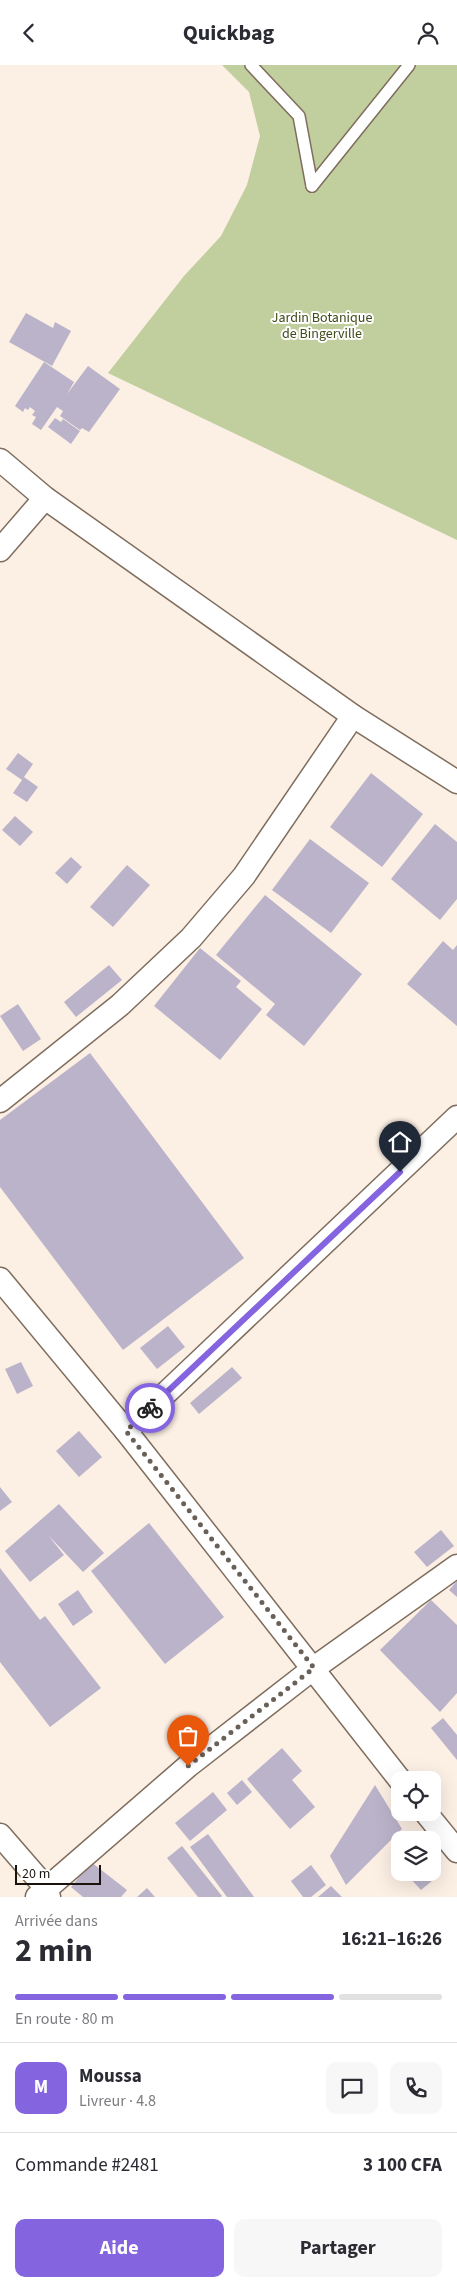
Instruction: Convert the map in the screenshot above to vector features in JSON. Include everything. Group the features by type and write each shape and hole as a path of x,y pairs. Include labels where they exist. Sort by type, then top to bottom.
{"street":[{"path":"0,460 45,498 353,717 457,782"},
{"path":"0,550 45,498"},
{"path":"0,1101 120,1005 191,938 244,876 353,717"},
{"path":"126,1431 457,1117"},
{"path":"0,1279 126,1431 393,1771"},
{"path":"0,1835 44,1894 188,1766 314,1668 457,1566"},
{"path":"433,1821 457,1851"}],"lane":[{"path":"251,65 299,116 312,186 409,65"}],"green space":[{"name":"Jardin Botanique de Bingerville","path":"222,65 457,65 457,540 108,373 184,276 221,236 247,185 260,136 249,92"}],"building":[{"path":"26,313 53,328 55,322 71,331 52,366 9,342"},
{"path":"44,362 74,382 67,394 88,366 120,389 89,432 82,428 80,430 60,416 63,411 57,407 41,430 32,424 36,417 32,415 35,411 30,407 28,410 25,408 23,412 15,406"},
{"path":"55,418 61,422 63,419 80,431 71,444 48,427"},
{"path":"18,753 33,764 24,777 38,787 27,802 13,793 22,780 6,769"},
{"path":"371,773 423,814 382,867 330,827"},
{"path":"15,816 33,832 20,846 2,830"},
{"path":"435,824 457,842 457,899 440,920 391,879"},
{"path":"310,839 369,883 331,933 272,890"},
{"path":"71,857 82,867 67,884 55,873"},
{"path":"127,865 150,885 113,927 90,907"},
{"path":"265,895 362,974 304,1046 266,1015 275,1004 216,955"},
{"path":"443,941 453,950 457,945 457,1026 407,984"},
{"path":"200,948 241,981 236,987 262,1009 220,1060 154,1006"},
{"path":"109,965 122,980 76,1017 64,1002"},
{"path":"18,1004 41,1039 23,1051 0,1016"},
{"path":"90,1053 244,1258 123,1350 0,1187 0,1120"},
{"path":"168,1326 185,1347 157,1369 140,1348"},
{"path":"21,1362 33,1386 17,1394 5,1369"},
{"path":"232,1367 242,1378 199,1414 190,1403"},
{"path":"79,1431 102,1457 79,1477 56,1451"},
{"path":"0,1487 12,1502 0,1511"},
{"path":"59,1504 104,1553 83,1572 48,1535 64,1555 30,1582 5,1551"},
{"path":"149,1523 224,1617 165,1664 91,1571"},
{"path":"441,1530 454,1546 427,1567 414,1552"},
{"path":"0,1568 40,1620 45,1616 101,1688 50,1727 0,1662"},
{"path":"457,1581 457,1597 449,1590"},
{"path":"78,1590 93,1612 73,1626 58,1604"},
{"path":"431,1600 457,1625 457,1693 440,1712 380,1650"},
{"path":"443,1718 457,1735 457,1760 431,1728"},
{"path":"282,1748 302,1771 292,1780 315,1807 290,1829 247,1779"},
{"path":"242,1780 252,1792 237,1805 227,1793"},
{"path":"375,1785 391,1811 391,1821 397,1821 402,1829 400,1831 391,1831 391,1840 346,1885 330,1856"},
{"path":"213,1792 227,1810 190,1841 175,1823"},
{"path":"208,1834 254,1897 227,1897 190,1847"},
{"path":"182,1846 221,1897 198,1897 167,1858"},
{"path":"91,1862 127,1890 121,1897 83,1897 71,1887"},
{"path":"311,1865 326,1885 311,1897 303,1897 291,1881"},
{"path":"413,1881 432,1881 421,1890"},
{"path":"331,1886 342,1897 318,1897"},
{"path":"147,1888 155,1897 137,1897"}],"way so far":[{"path":"150,1408 126,1431 314,1668 188,1766"}],"route":[{"path":"150,1408 400,1172"}]}
